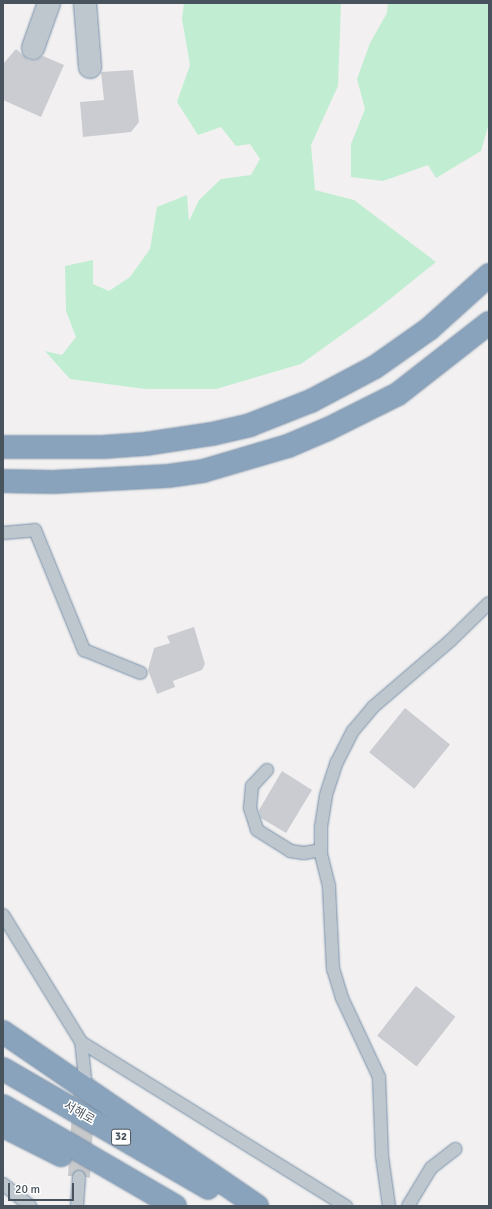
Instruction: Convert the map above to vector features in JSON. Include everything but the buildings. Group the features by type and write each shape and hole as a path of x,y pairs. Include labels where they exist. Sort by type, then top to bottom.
{"highway":[{"path":"3,448 103,447 145,444 212,434 250,425 311,401 375,367 429,329 489,275"},
{"path":"3,482 53,482 168,476 203,470 288,446 328,429 398,394 489,324"},
{"path":"3,1032 257,1206"},
{"name":"서해로","path":"3,1069 238,1206"},
{"path":"3,1106 163,1205"},
{"path":"3,1126 163,1205"}],"street":[{"path":"33,48 49,3"},
{"path":"85,3 90,67"}],"lane":[{"path":"3,533 35,530 84,650 141,673"},
{"path":"389,1206 382,1156 379,1077 344,1005 333,969 329,886 321,850 321,827 326,795 338,762 353,731 373,706 450,641 489,603"},
{"path":"267,770 252,786 250,808 257,830 290,851 304,853 321,850"},
{"path":"3,915 81,1042 85,1078"},
{"path":"81,1042 346,1206"},
{"path":"408,1206 431,1168 455,1149"},
{"path":"77,1206 79,1177"},
{"path":"3,1184 30,1206"}],"green space":[{"path":"184,3 341,3 338,86 311,145 315,190 354,200 436,262 375,311 301,364 216,389 145,389 70,379 45,351 62,355 76,337 66,311 65,266 93,260 93,284 109,291 130,277 150,249 157,207 187,195 189,221 199,200 221,179 251,175 260,159 250,144 236,146 221,127 198,135 177,102 190,65 182,19"},
{"path":"388,3 489,3 489,123 481,151 436,178 428,165 383,181 351,177 351,144 365,109 357,79 370,43 387,13"}],"tunnel":[{"path":"79,1177 85,1078"}]}
